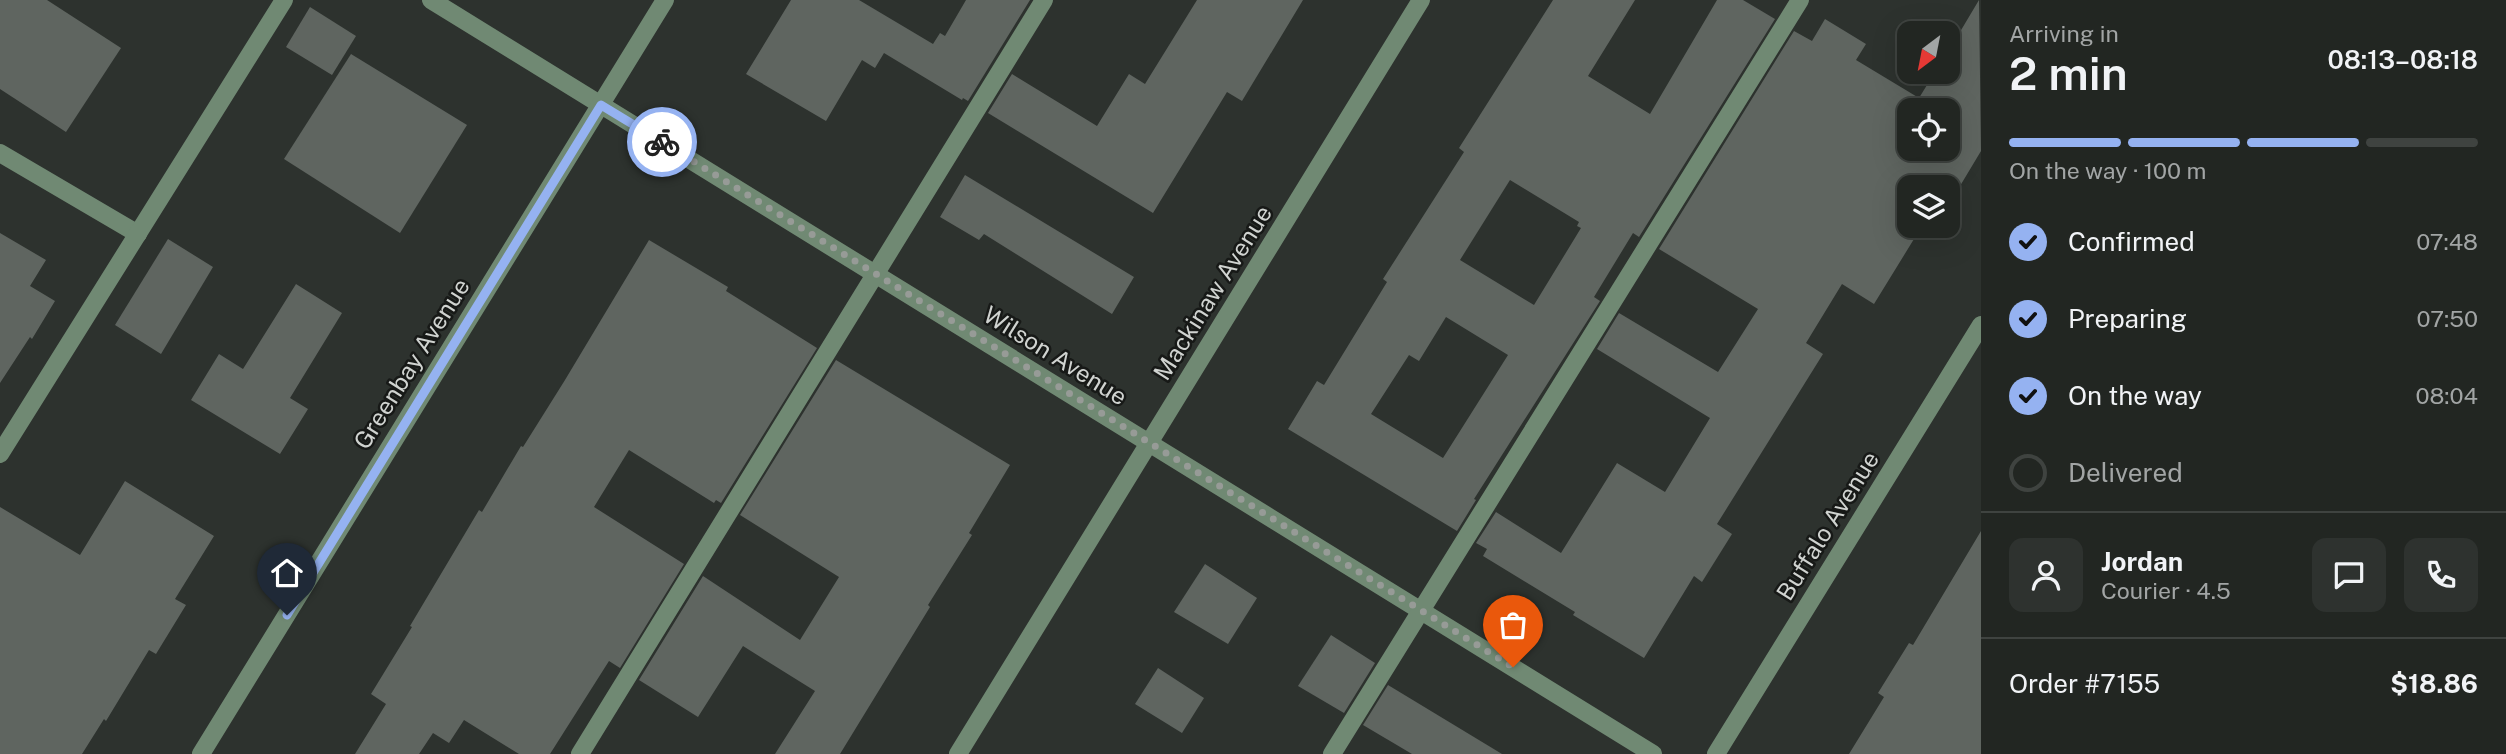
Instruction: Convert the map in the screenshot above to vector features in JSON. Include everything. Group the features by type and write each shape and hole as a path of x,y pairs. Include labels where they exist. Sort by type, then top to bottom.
{"street":[{"path":"0,454 284,0"},
{"name":"Wilson Avenue","path":"431,0 1653,754"},
{"name":"Greenbay Avenue","path":"201,754 665,0"},
{"path":"580,754 1044,0"},
{"name":"Mackinaw Avenue","path":"958,754 1421,0"},
{"path":"1332,754 1800,0"},
{"path":"0,153 138,234"},
{"name":"Buffalo Avenue","path":"1716,754 1981,324"}],"building":[{"path":"0,0 47,0 121,48 66,132 0,89"},
{"path":"791,0 859,0 933,44 940,33 945,36 966,0 1030,0 968,101 963,98 962,100 884,53 875,68 862,60 826,121 746,74"},
{"path":"1197,0 1303,0 1242,101 1227,92 1153,213 988,113 1012,74 1097,126 1129,74 1145,84"},
{"path":"1553,0 1635,0 1588,76 1650,114 1717,0 1743,0 1775,19 1639,237 1633,233 1594,297 1600,301 1474,499 1476,500 1457,531 1288,429 1317,381 1324,385 1387,282 1383,279 1464,152 1459,148","holes":["1510,180 1579,222 1577,226 1581,228 1534,305 1460,260","1446,317 1508,355 1443,458 1371,414 1409,355 1419,361"]},
{"path":"1979,0 1981,151 1960,186 1960,175 1897,175 1897,238 1915,238 1874,304 1842,284 1806,343 1823,354 1717,524 1732,534 1702,582 1694,576 1644,658 1483,556 1487,549 1476,543 1496,512 1561,553 1617,463 1665,492 1710,418 1597,349 1619,313 1718,372 1758,309 1659,249 1794,31 1812,41 1825,19 1866,44 1856,60 1919,98 1928,84 1960,84 1960,32"},
{"path":"310,7 356,36 332,75 286,47"},
{"path":"351,54 467,125 400,233 284,159"},
{"path":"965,175 1134,277 1112,314 984,234 979,240 940,217"},
{"path":"0,233 46,260 30,286 55,301 0,383"},
{"path":"168,239 213,267 161,354 115,325"},
{"path":"649,240 728,287 726,291 817,348 721,503 716,500 714,503 629,450 594,507 684,564 620,668 609,661 550,754 519,754 464,720 449,743 433,733 419,754 355,754 386,704 371,694 479,510 482,512 521,446 523,447"},
{"path":"296,284 342,313 290,398 308,409 280,454 191,400 219,354 243,369"},
{"path":"836,360 1010,465 969,533 972,535 928,605 930,607 840,754 775,754 815,691 743,646 698,717 639,680 703,576 800,640 839,577 740,515"},
{"path":"125,481 214,536 175,599 186,605 156,654 149,650 106,721 104,719 82,754 0,754 0,507 80,555"},
{"path":"1981,531 1981,754 1849,754 1884,697 1878,693 1909,643 1913,645"},
{"path":"1205,564 1257,598 1228,644 1174,612"},
{"path":"1331,635 1375,663 1344,713 1298,686"},
{"path":"1158,668 1204,698 1182,733 1135,704"},
{"path":"1388,685 1502,754 1412,754 1363,725"}],"way so far":[{"path":"662,142 1513,667"}],"route":[{"path":"287,615 601,105 662,142"}]}
